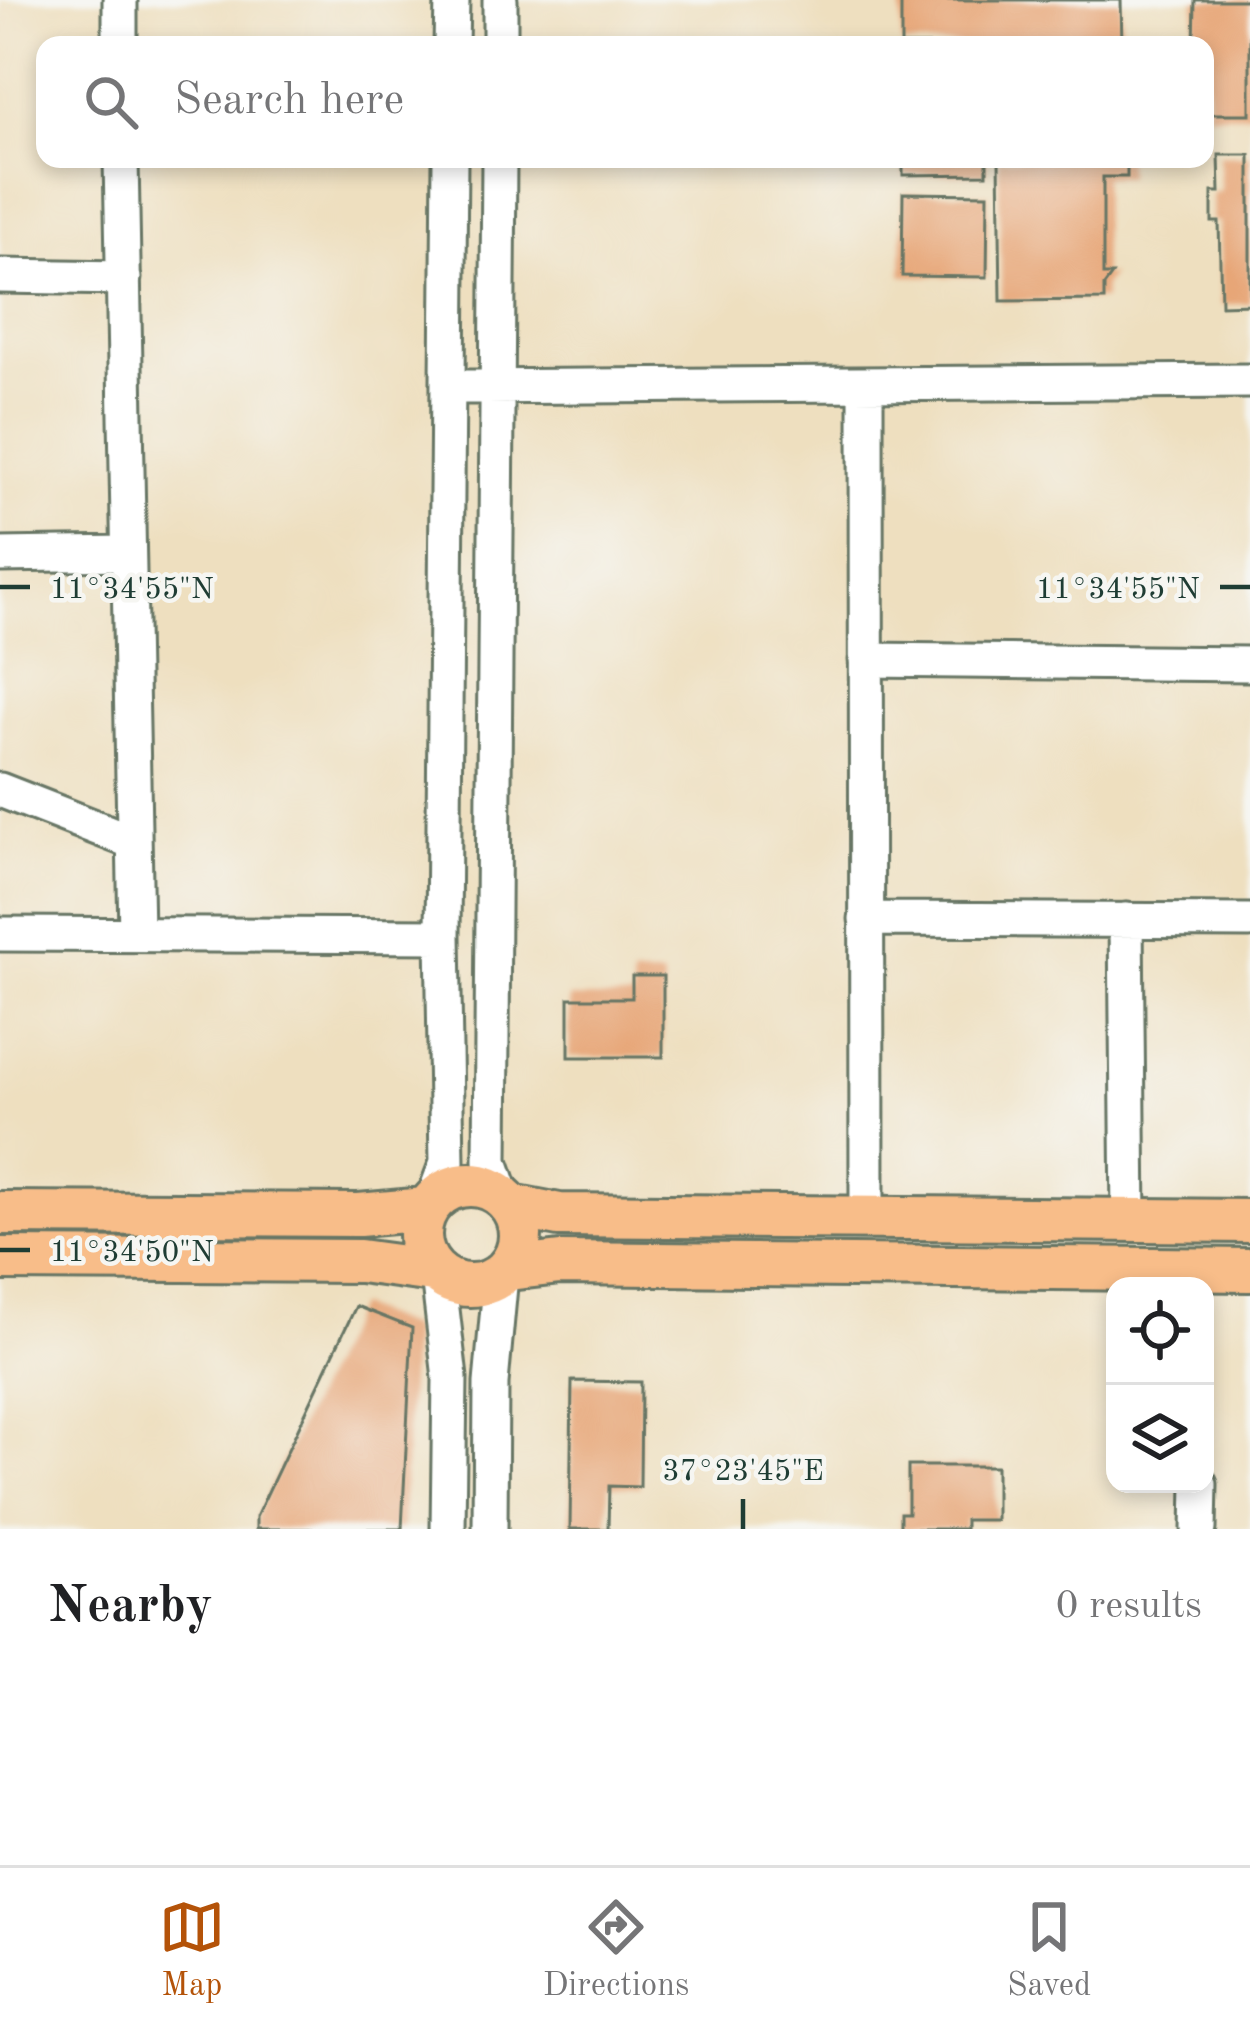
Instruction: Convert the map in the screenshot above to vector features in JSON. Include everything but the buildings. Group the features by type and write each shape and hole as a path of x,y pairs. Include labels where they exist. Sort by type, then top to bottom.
{"main road":[{"path":"0,1213 359,1215 429,1206 459,1186 475,1185 508,1202 559,1215 1250,1221"},
{"path":"505,1272 520,1238 508,1202"},
{"path":"429,1206 419,1234 420,1247 436,1273"},
{"path":"0,1259 360,1261 436,1273 470,1286 505,1272 560,1263 1161,1277"},
{"path":"1210,1277 1250,1270"}],"street":[{"path":"119,36 120,0"},
{"path":"451,36 452,0"},
{"path":"500,0 500,36"},
{"path":"121,168 136,934"},
{"path":"429,1206 447,1162 443,936 450,168"},
{"path":"500,168 491,1161 508,1202"},
{"path":"0,276 124,278"},
{"path":"448,387 1250,382"},
{"path":"866,385 867,1220"},
{"path":"0,555 126,553"},
{"path":"866,660 1250,664"},
{"path":"0,790 133,842"},
{"path":"866,919 1250,921"},
{"path":"1126,920 1129,1221"},
{"path":"0,934 443,936"},
{"path":"490,1529 491,1384 505,1272"},
{"path":"436,1273 450,1378 448,1529"},
{"path":"1198,1529 1199,1493"}]}
